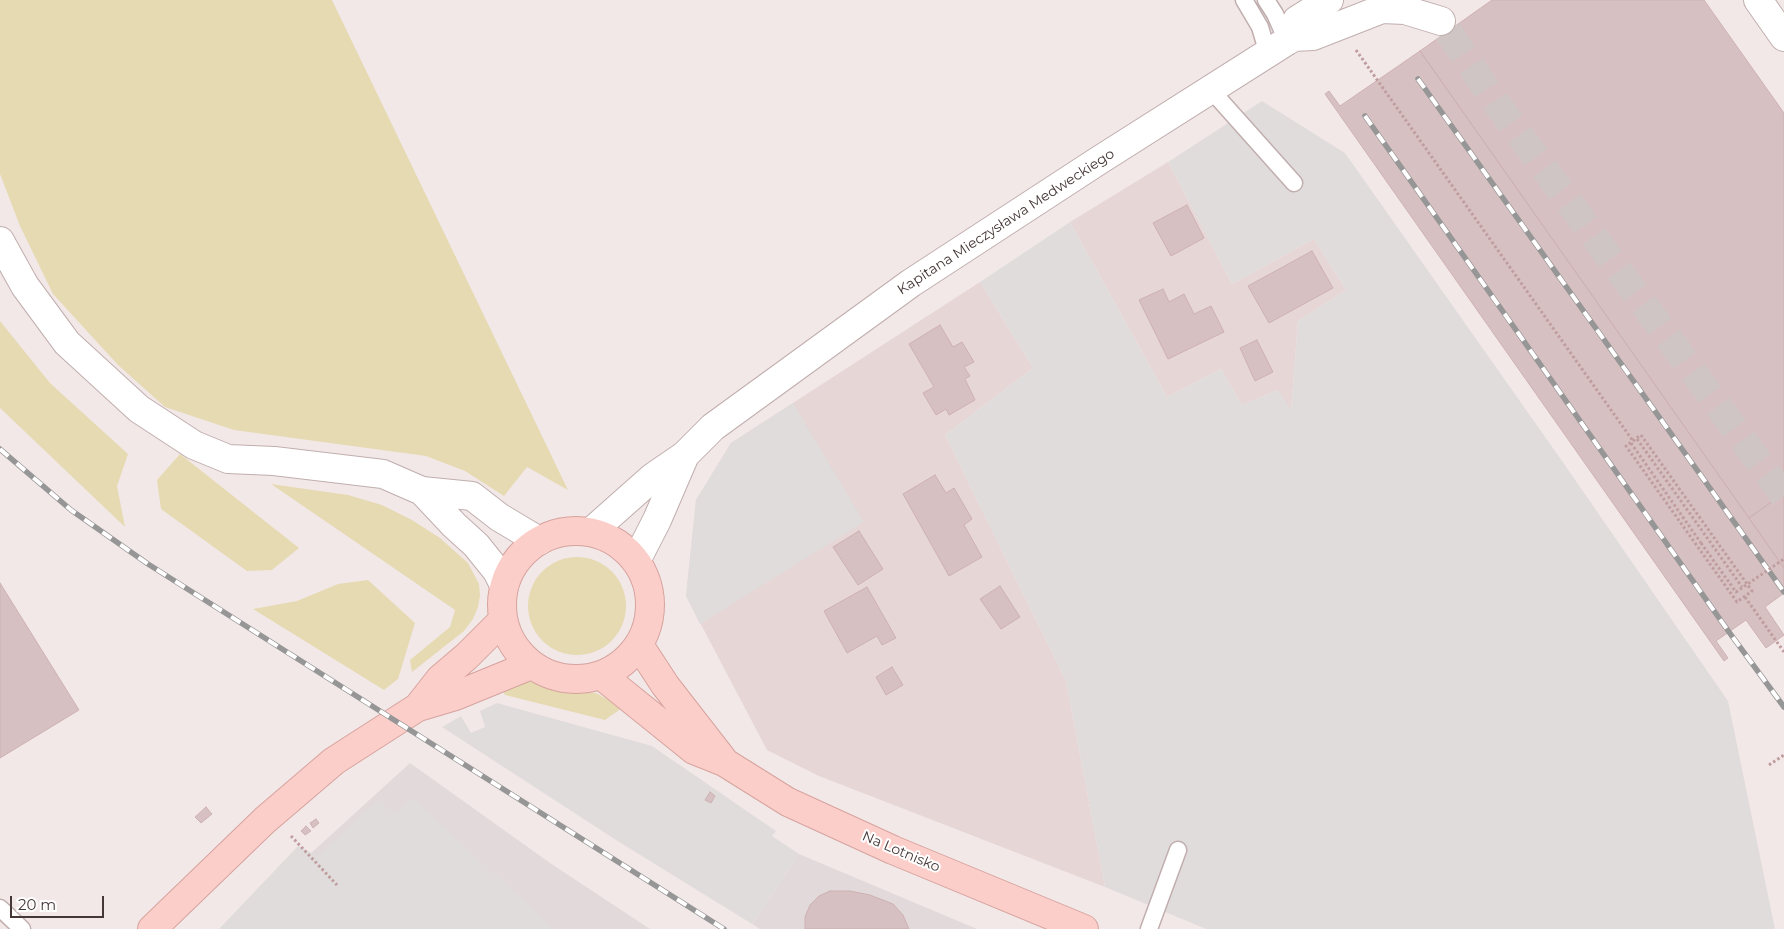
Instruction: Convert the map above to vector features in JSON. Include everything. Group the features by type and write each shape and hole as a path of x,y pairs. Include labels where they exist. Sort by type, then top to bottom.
{"main road":[{"path":"572,531 591,532 608,538 624,548 636,561 646,581 650,603 648,625 639,645 622,664 601,675 577,680 553,676 531,665 518,652 508,637 503,620 502,602 504,585 519,556 539,541 554,534 572,531"},
{"path":"418,707 440,679 467,656 503,620"},
{"name":"Na Lotnisko","path":"639,645 665,685 724,762"},
{"path":"152,929 265,820 334,761 418,707 455,696 531,665"},
{"name":"Na Lotnisko","path":"601,675 694,750 724,762 788,802 893,850 1084,929"}],"street":[{"path":"1283,44 1297,20 1329,0"},
{"path":"1758,0 1784,37"},
{"path":"1283,44 1313,36 1382,9 1405,10 1443,17"},
{"name":"Kapitana Mieczysława Medweckiego","path":"591,532 653,476 685,455 712,427 911,283 1098,161 1283,44"},
{"path":"0,241 25,286 67,343 139,409 194,445 228,459 284,462 383,474 422,491 472,496 499,517 539,541"},
{"name":"Kapitana Mieczysława Medweckiego","path":"636,561 657,520 685,455"},
{"path":"422,491 476,546 497,571 504,585"}],"lane":[{"path":"1244,0 1260,27 1283,44"},
{"path":"1266,0 1275,14 1283,44"},
{"path":"1211,90 1294,183"},
{"path":"1149,929 1178,850"},
{"path":"0,908 22,929"}],"path":[{"path":"1356,49 1634,441 1742,587"},
{"path":"1641,435 1752,591 1737,602 1626,446 1634,441 1641,435"},
{"path":"1634,441 1701,543 1736,592 1784,559"},
{"path":"1744,597 1784,652"},
{"path":"1769,765 1784,755"},
{"path":"296,828 290,835 337,885"}],"shaded area":[{"path":"0,0 332,0 568,490 527,467 504,496 465,471 426,456 234,430 165,407 118,365 53,294 20,226 0,174"},
{"path":"1262,101 1345,153 1560,458 1728,701 1775,929 1206,929 1105,887 1066,681 945,435 1033,368 980,282 1070,222 1167,397 1221,369 1242,405 1278,390 1291,410 1298,321 1346,290 1314,239 1232,284 1168,162"},
{"path":"1168,162 1232,284 1314,239 1346,290 1298,321 1291,411 1278,390 1242,405 1221,369 1167,397 1070,222"},
{"path":"980,282 1033,368 945,435 1066,681 1105,887 819,776 767,750 686,596 696,500 731,443"},
{"path":"0,321 50,383 128,454 117,486 125,527 0,408"},
{"path":"793,403 864,522 700,624 686,596 696,500 731,443"},
{"path":"180,454 299,548 272,570 247,571 161,509 157,480"},
{"path":"271,484 348,495 382,505 412,520 440,538 468,563 479,584 480,596 473,619 464,631 412,672 410,660 450,627 455,610"},
{"path":"577,557 596,561 611,572 622,587 626,606 622,625 611,640 596,651 577,655 558,651 543,640 532,625 528,606 532,587 543,572 558,561"},
{"path":"368,580 415,623 398,679 384,690 253,609 297,601 338,584"},
{"path":"523,682 534,682 569,691 596,693 622,708 605,720 505,695 501,688"},
{"path":"497,703 652,746 776,831 772,836 799,854 752,924 616,840 442,727 461,716 471,733 485,727 480,711"},
{"path":"410,763 550,863 650,929 232,929 309,855"},
{"path":"412,797 554,929 219,929 298,846 318,856 379,799 395,815"},
{"path":"799,854 977,929 760,929 752,924"}],"building":[{"path":"1492,0 1704,0 1784,113 1784,493 1749,518 1420,51"},
{"path":"1420,51 1784,568 1784,593 1765,607 1784,635 1766,648 1746,620 1716,641 1728,658 1724,661 1325,94 1329,91 1340,106"},
{"path":"1187,205 1204,238 1171,256 1153,223"},
{"path":"1312,251 1333,288 1269,323 1248,286"},
{"path":"1163,289 1169,302 1184,294 1194,314 1211,306 1224,332 1168,359 1139,300"},
{"path":"940,325 953,347 962,342 974,362 964,367 970,376 965,379 975,400 949,415 946,409 936,415 923,393 934,387 909,344"},
{"path":"1257,340 1273,372 1255,381 1240,348"},
{"path":"935,475 946,493 954,488 972,519 964,525 982,557 949,576 903,494"},
{"path":"1784,493 1784,568 1749,518"},
{"path":"859,531 883,569 858,585 833,547"},
{"path":"0,583 79,710 0,758"},
{"path":"1000,586 1020,617 1001,629 980,599"},
{"path":"867,587 896,638 882,645 877,636 847,653 824,611"},
{"path":"892,667 903,685 886,695 876,677"},
{"path":"710,792 715,796 711,803 705,800"},
{"path":"206,807 212,814 201,823 195,817"},
{"path":"316,819 319,823 313,828 310,823"},
{"path":"306,826 311,831 305,835 301,831"},
{"path":"830,891 850,891 870,895 893,904 903,915 909,929 805,929 805,917 810,905 819,896"}],"tunnel":[{"path":"1448,31 1489,93 1784,496"}],"railway":[{"path":"1418,79 1784,592"},
{"path":"1365,116 1784,707"},
{"path":"0,449 71,510 148,564 724,929"}]}
